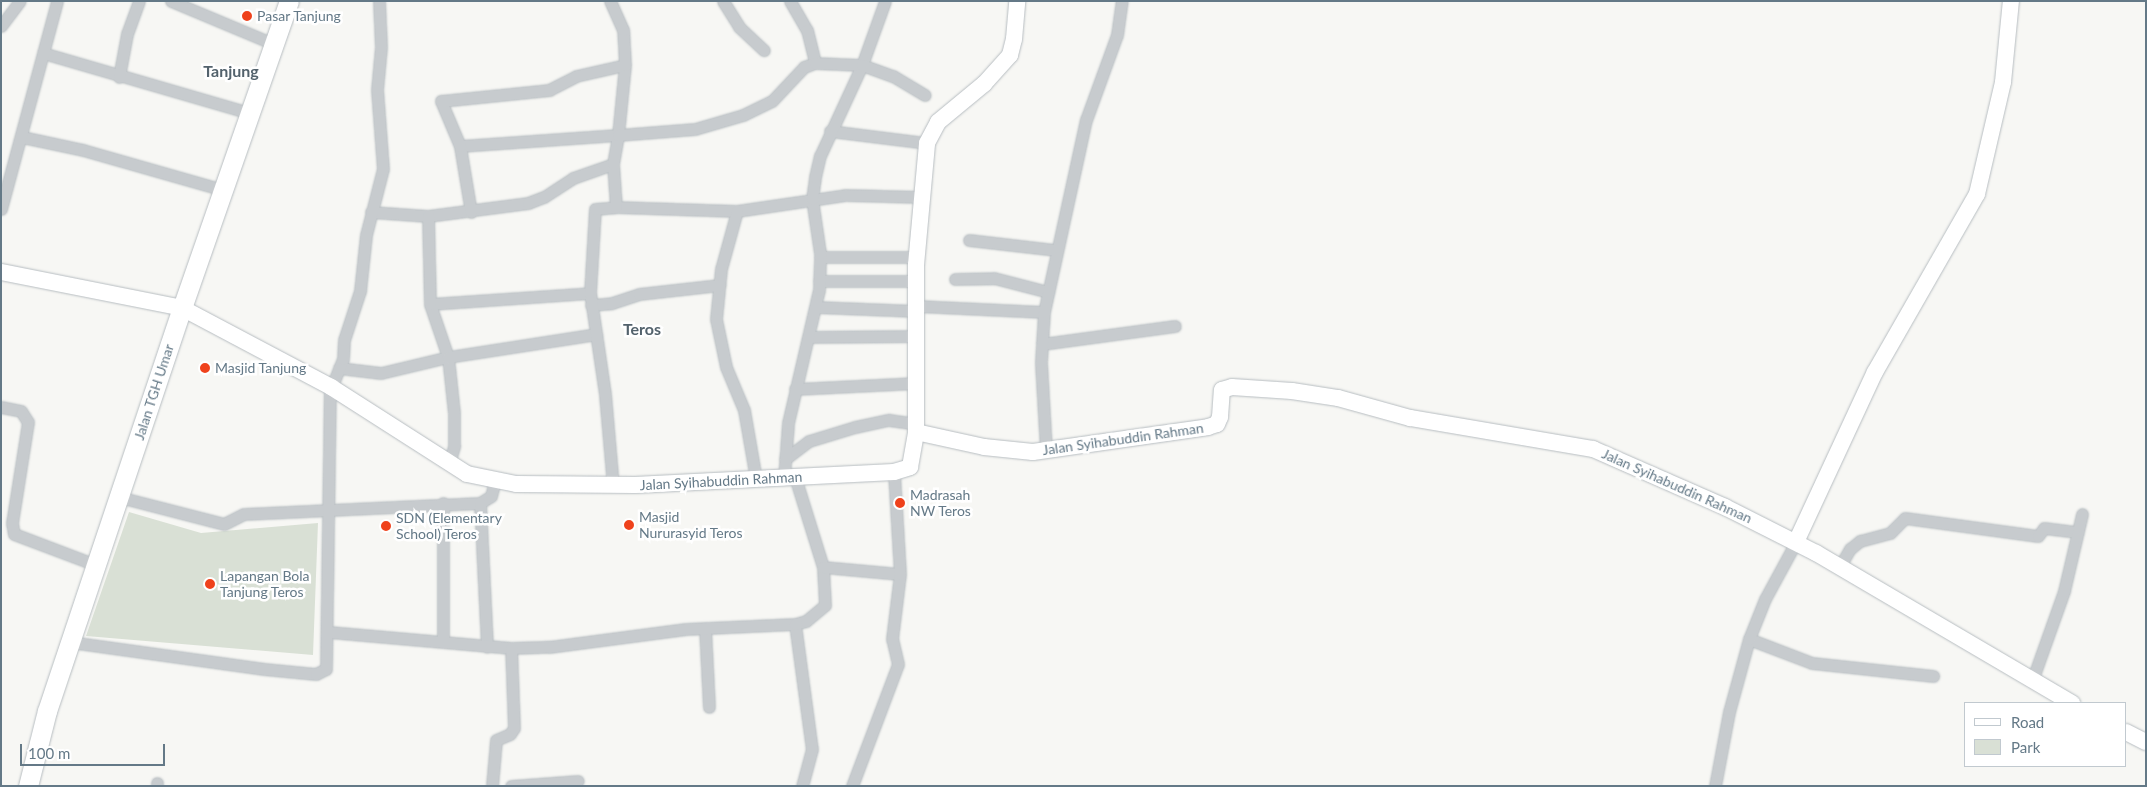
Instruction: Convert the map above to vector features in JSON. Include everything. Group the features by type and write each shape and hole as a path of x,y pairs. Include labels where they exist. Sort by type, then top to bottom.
{"main road":[{"name":"Jalan TGH Umar","path":"28,786 47,712 70,642 182,308 289,1"}],"street":[{"path":"1,26 20,1"},
{"path":"1,209 22,137 57,1"},
{"path":"119,76 127,34 139,1"},
{"path":"170,1 274,44"},
{"path":"70,642 316,674 327,667 331,387 340,368 345,334 362,283 371,212 384,157 377,90 381,47 379,1"},
{"path":"610,1 623,30 625,65 614,164 616,207"},
{"path":"723,1 739,27 764,50"},
{"path":"790,1 807,30 815,63"},
{"path":"329,632 511,648 549,647 705,628 796,624 806,621 825,605 823,567 790,478 785,459 795,389 816,307 820,257 812,199 820,156 862,65 885,1"},
{"path":"852,786 898,664 892,639 900,574 894,472 910,467 916,428 916,281 921,197 927,143 938,122 984,84 1010,55 1014,39 1017,1"},
{"path":"1046,450 1042,344 1044,312 1056,250 1075,179 1086,120 1117,35 1122,1"},
{"path":"1715,786 1729,712 1749,639 1765,599 1796,542 1875,372 1977,194 2003,82 2011,1"},
{"path":"43,53 250,113"},
{"path":"460,146 695,128 743,115 772,100 804,67 815,63 862,65 893,76 925,95"},
{"path":"471,212 460,146 442,100 549,90 576,76 625,65"},
{"path":"830,131 927,143"},
{"path":"22,137 83,150 223,190"},
{"path":"371,212 428,216 471,212 528,203 544,197 573,178 614,164"},
{"path":"613,486 609,428 590,293 595,209 616,207 737,211 845,195 921,197"},
{"path":"737,211 718,286 716,319 722,356 744,410 756,479"},
{"path":"428,216 430,304 448,357 454,427 453,453 449,464"},
{"path":"969,240 1056,250"},
{"path":"820,257 917,257"},
{"name":"Jalan Syihabuddin Rahman","path":"1,272 182,308 331,387 467,474 495,481 550,486 613,486 894,472"},
{"path":"955,279 994,278 1048,292"},
{"path":"819,281 916,281"},
{"path":"591,305 612,304 639,294 718,286"},
{"path":"430,304 590,293"},
{"path":"816,307 1044,312"},
{"path":"1042,344 1175,326"},
{"path":"340,368 381,373 448,357 596,334"},
{"path":"809,337 917,336"},
{"path":"795,389 917,383"},
{"name":"Jalan Syihabuddin Rahman","path":"916,428 984,447 1021,452 1046,450 1214,426 1220,417 1220,394 1226,388 1292,391 1338,398 1410,418 1593,449 1796,542 1942,624 2032,681 2070,702"},
{"path":"1,407 21,411 28,422 12,523 14,534 96,565"},
{"path":"785,459 809,441 855,427 889,420 916,428"},
{"path":"119,497 219,524 228,524 244,514 328,511 443,503 480,503 491,496 495,481"},
{"path":"443,503 443,642"},
{"path":"480,503 487,646"},
{"path":"2032,681 2064,591 2082,514"},
{"path":"1840,566 1850,549 1860,541 1890,533 1905,518 2038,536 2044,528 2078,532"},
{"path":"823,567 900,574"},
{"path":"796,624 812,749 802,786"},
{"path":"705,628 709,707"},
{"path":"1749,639 1812,663 1933,676"},
{"path":"492,786 496,740 510,734 514,728 511,648"},
{"path":"2127,732 2146,742"},
{"path":"511,786 578,781"}],"green space":[{"name":"Lapangan Bola Tanjung Teros","path":"129,512 201,533 318,523 313,655 86,636"}],"place":[{"name":"Pasar Tanjung","path":"247,16"},
{"name":"Masjid Tanjung","path":"205,368"},
{"name":"Madrasah NW Teros","path":"900,503"},
{"name":"Masjid Nururasyid Teros","path":"629,525"},
{"name":"SDN (Elementary School) Teros","path":"386,526"},
{"name":"Lapangan Bola Tanjung Teros","path":"210,584"}],"district":[{"name":"Tanjung","path":"231,71"},
{"name":"Teros","path":"642,329"}]}
